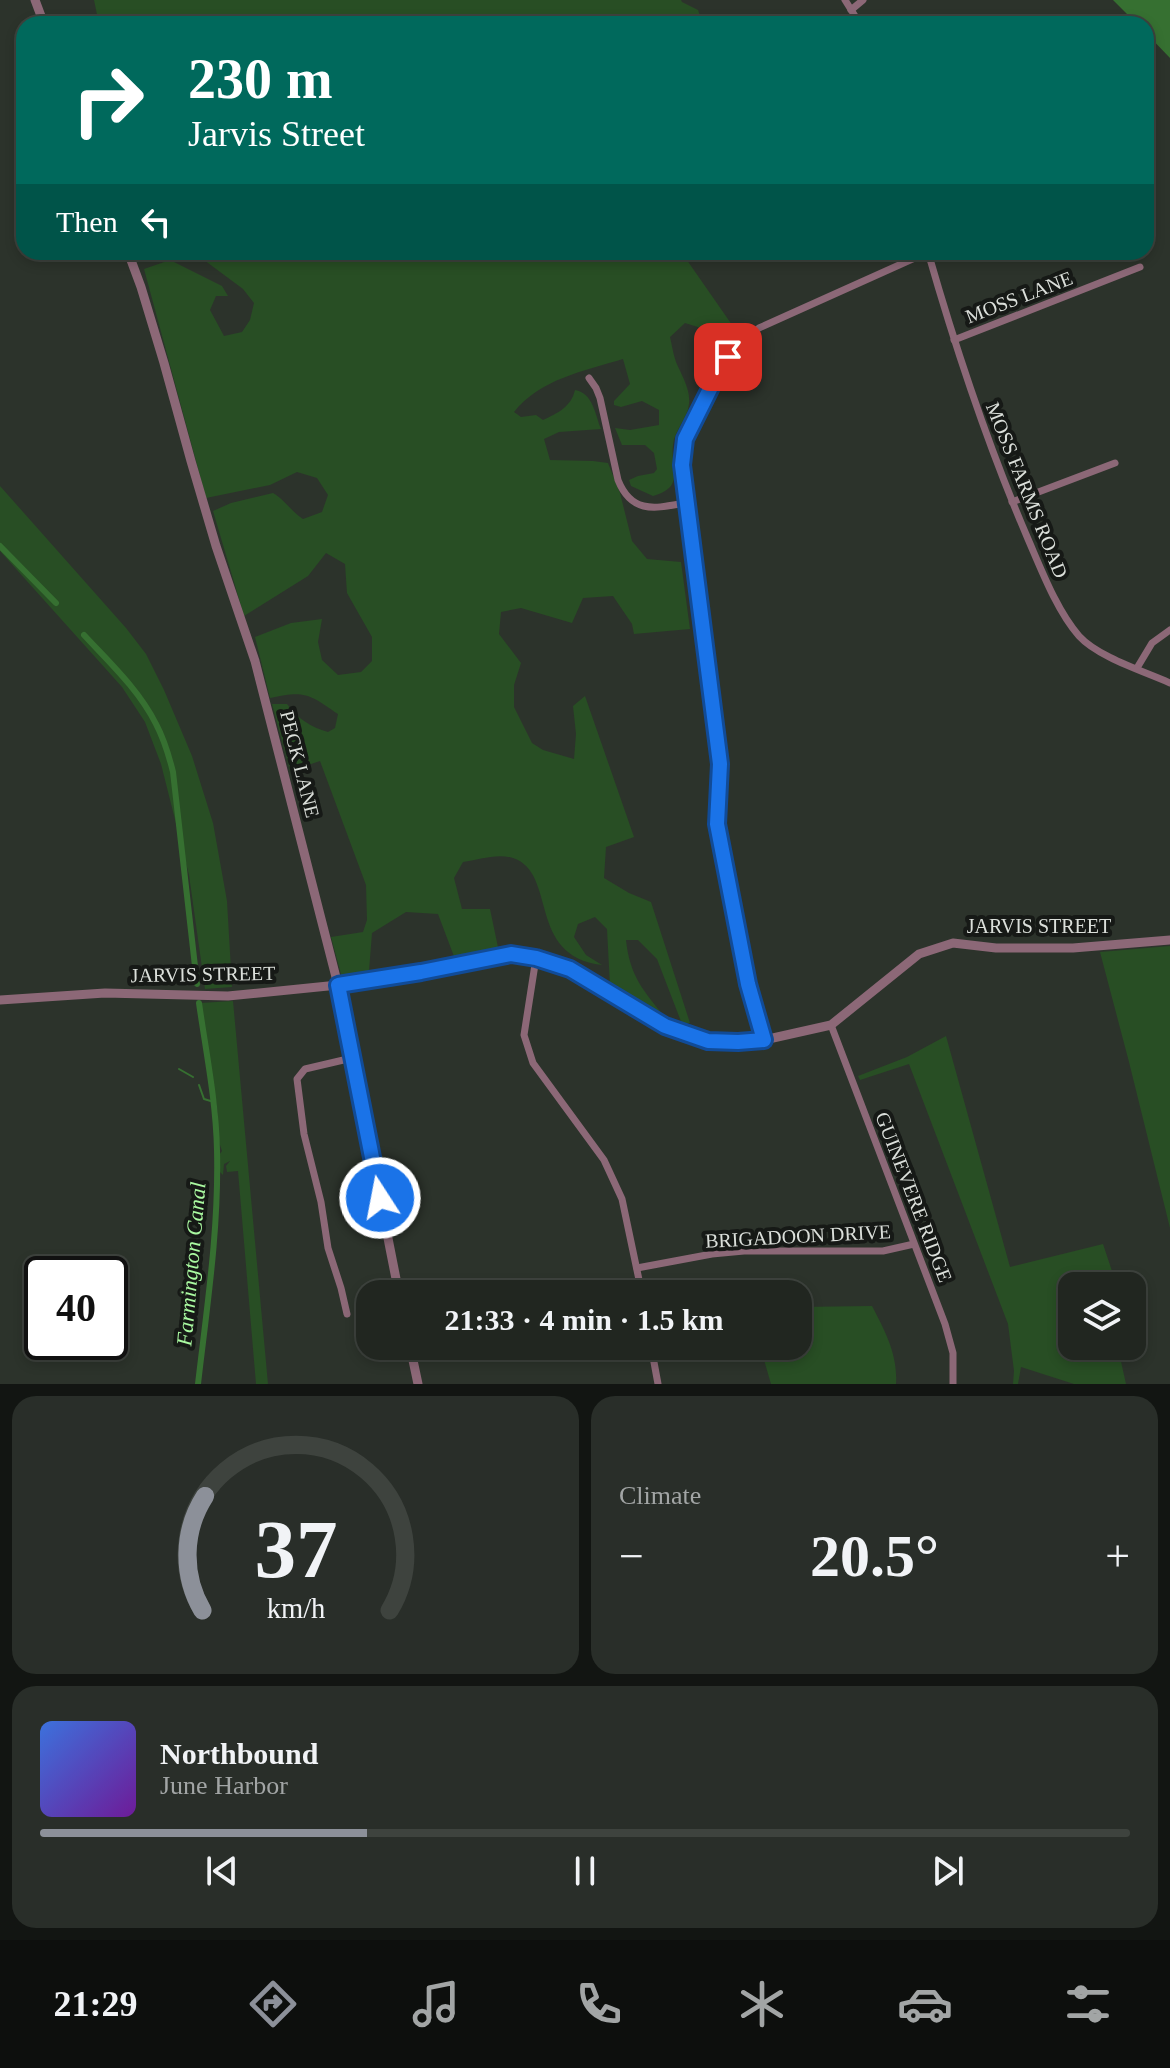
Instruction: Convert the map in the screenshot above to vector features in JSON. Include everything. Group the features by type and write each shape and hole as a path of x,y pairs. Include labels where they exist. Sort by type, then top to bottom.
{"street":[{"path":"845,0 855,16"},
{"path":"851,10 863,0"},
{"name":"PECK LANE","path":"131,260 216,546 255,661 338,985 396,1280"},
{"path":"764,1040 748,984 717,824 720,764 686,503 682,465 685,439 719,371 737,344 759,328 910,260"},
{"name":"MOSS FARMS ROAD","path":"930,260 976,409 1052,594 1078,635 1096,651 1170,683"},
{"name":"MOSS LANE","path":"954,340 1140,267"},
{"path":"589,378 600,398 622,491 645,508 686,503"},
{"path":"1012,502 1115,463"},
{"path":"1137,668 1152,643 1170,630"},
{"name":"JARVIS STREET","path":"0,1000 105,993 228,996 338,985 511,954 570,969 665,1026 708,1041 738,1042 764,1040 831,1025 919,954 953,943 996,948 1073,948 1170,940"},
{"path":"536,958 524,1035 533,1063 604,1160 622,1199 639,1280"},
{"name":"GUINEVERE RIDGE","path":"831,1025 945,1324 953,1353 953,1384"},
{"path":"347,1314 328,1248 321,1202 304,1134 297,1079 305,1069 352,1058"},
{"name":"BRIGADOON DRIVE","path":"637,1268 744,1251 883,1251 914,1244"},
{"path":"413,1360 418,1384"},
{"path":"654,1360 658,1384"}],"shaded area":[{"path":"94,0 681,0 698,10 700,16 97,16"},
{"path":"1113,0 1170,0 1170,58 1154,41 1154,16 1129,16"},
{"path":"170,260 222,286 228,296 216,296 210,310 224,336 242,332 250,320 254,303 243,289 204,260 687,260 737,332 710,366 699,370 704,345 701,328 685,323 670,337 687,388 689,404 674,440 673,482 663,492 653,496 631,486 629,480 654,473 657,469 654,453 645,445 622,445 615,428 630,430 659,425 659,410 642,401 621,407 614,405 614,401 630,384 623,359 550,384 537,391 514,412 521,417 536,415 543,420 567,405 575,390 586,395 601,429 559,432 544,439 550,460 608,463 620,493 632,541 647,559 681,562 690,629 634,634 632,624 613,596 583,598 572,623 521,608 501,612 499,634 521,663 514,685 514,707 532,743 543,750 574,759 576,734 573,706 585,696 634,837 606,847 604,878 651,902 690,1023 682,1024 657,959 638,940 626,940 631,965 640,984 667,1020 610,986 607,929 595,917 578,924 574,937 586,955 602,965 578,958 562,947 552,931 535,880 527,867 507,857 463,862 454,878 462,909 490,909 499,952 455,959 438,914 406,912 372,933 369,971 342,978 331,937 363,932 367,920 366,885 320,761 290,771 272,704 287,704 305,722 328,732 335,728 338,714 320,702 299,694 270,698 255,637 291,623 322,619 318,642 322,660 338,675 361,672 372,661 372,637 347,593 345,564 326,553 308,576 244,616 213,511 231,503 273,493 303,519 322,512 328,495 317,478 297,472 270,485 206,498 144,269"},
{"path":"0,486 126,628 146,654 164,690 192,756 213,823 227,901 232,987 205,989 189,875 161,764 145,722 122,687 0,551"},
{"path":"1170,946 1170,1228 1100,952"},
{"path":"233,1001 268,1384 256,1384 238,1171 227,1172 226,1166 230,1161 224,1164 223,1175 219,1171 217,1158 222,1151 218,1139 218,1113 206,1041 202,1036 200,1003"},
{"path":"946,1036 1010,1267 1103,1244 1112,1272 1058,1272 1058,1360 1121,1360 1126,1384 1074,1384 1021,1367 1018,1384 1013,1384 1008,1324 909,1064 860,1080 858,1076 907,1057"},
{"path":"872,1306 893,1353 896,1384 771,1384 764,1360 812,1360 812,1307"}],"waterway":[{"name":"Farmington Canal","path":"0,546 56,603"},
{"name":"Farmington Canal","path":"84,635 141,700 166,748 173,772 197,984"},
{"name":"Farmington Canal","path":"198,1384 212,1267 217,1180 215,1113 199,1003"},
{"path":"179,1069 193,1077"},
{"path":"199,1085 204,1099 214,1102"}],"route":[{"path":"380,1198 338,985 511,954 570,969 665,1026 708,1041 764,1040 748,984 717,824 720,764 682,465 685,439 728,357"}]}
